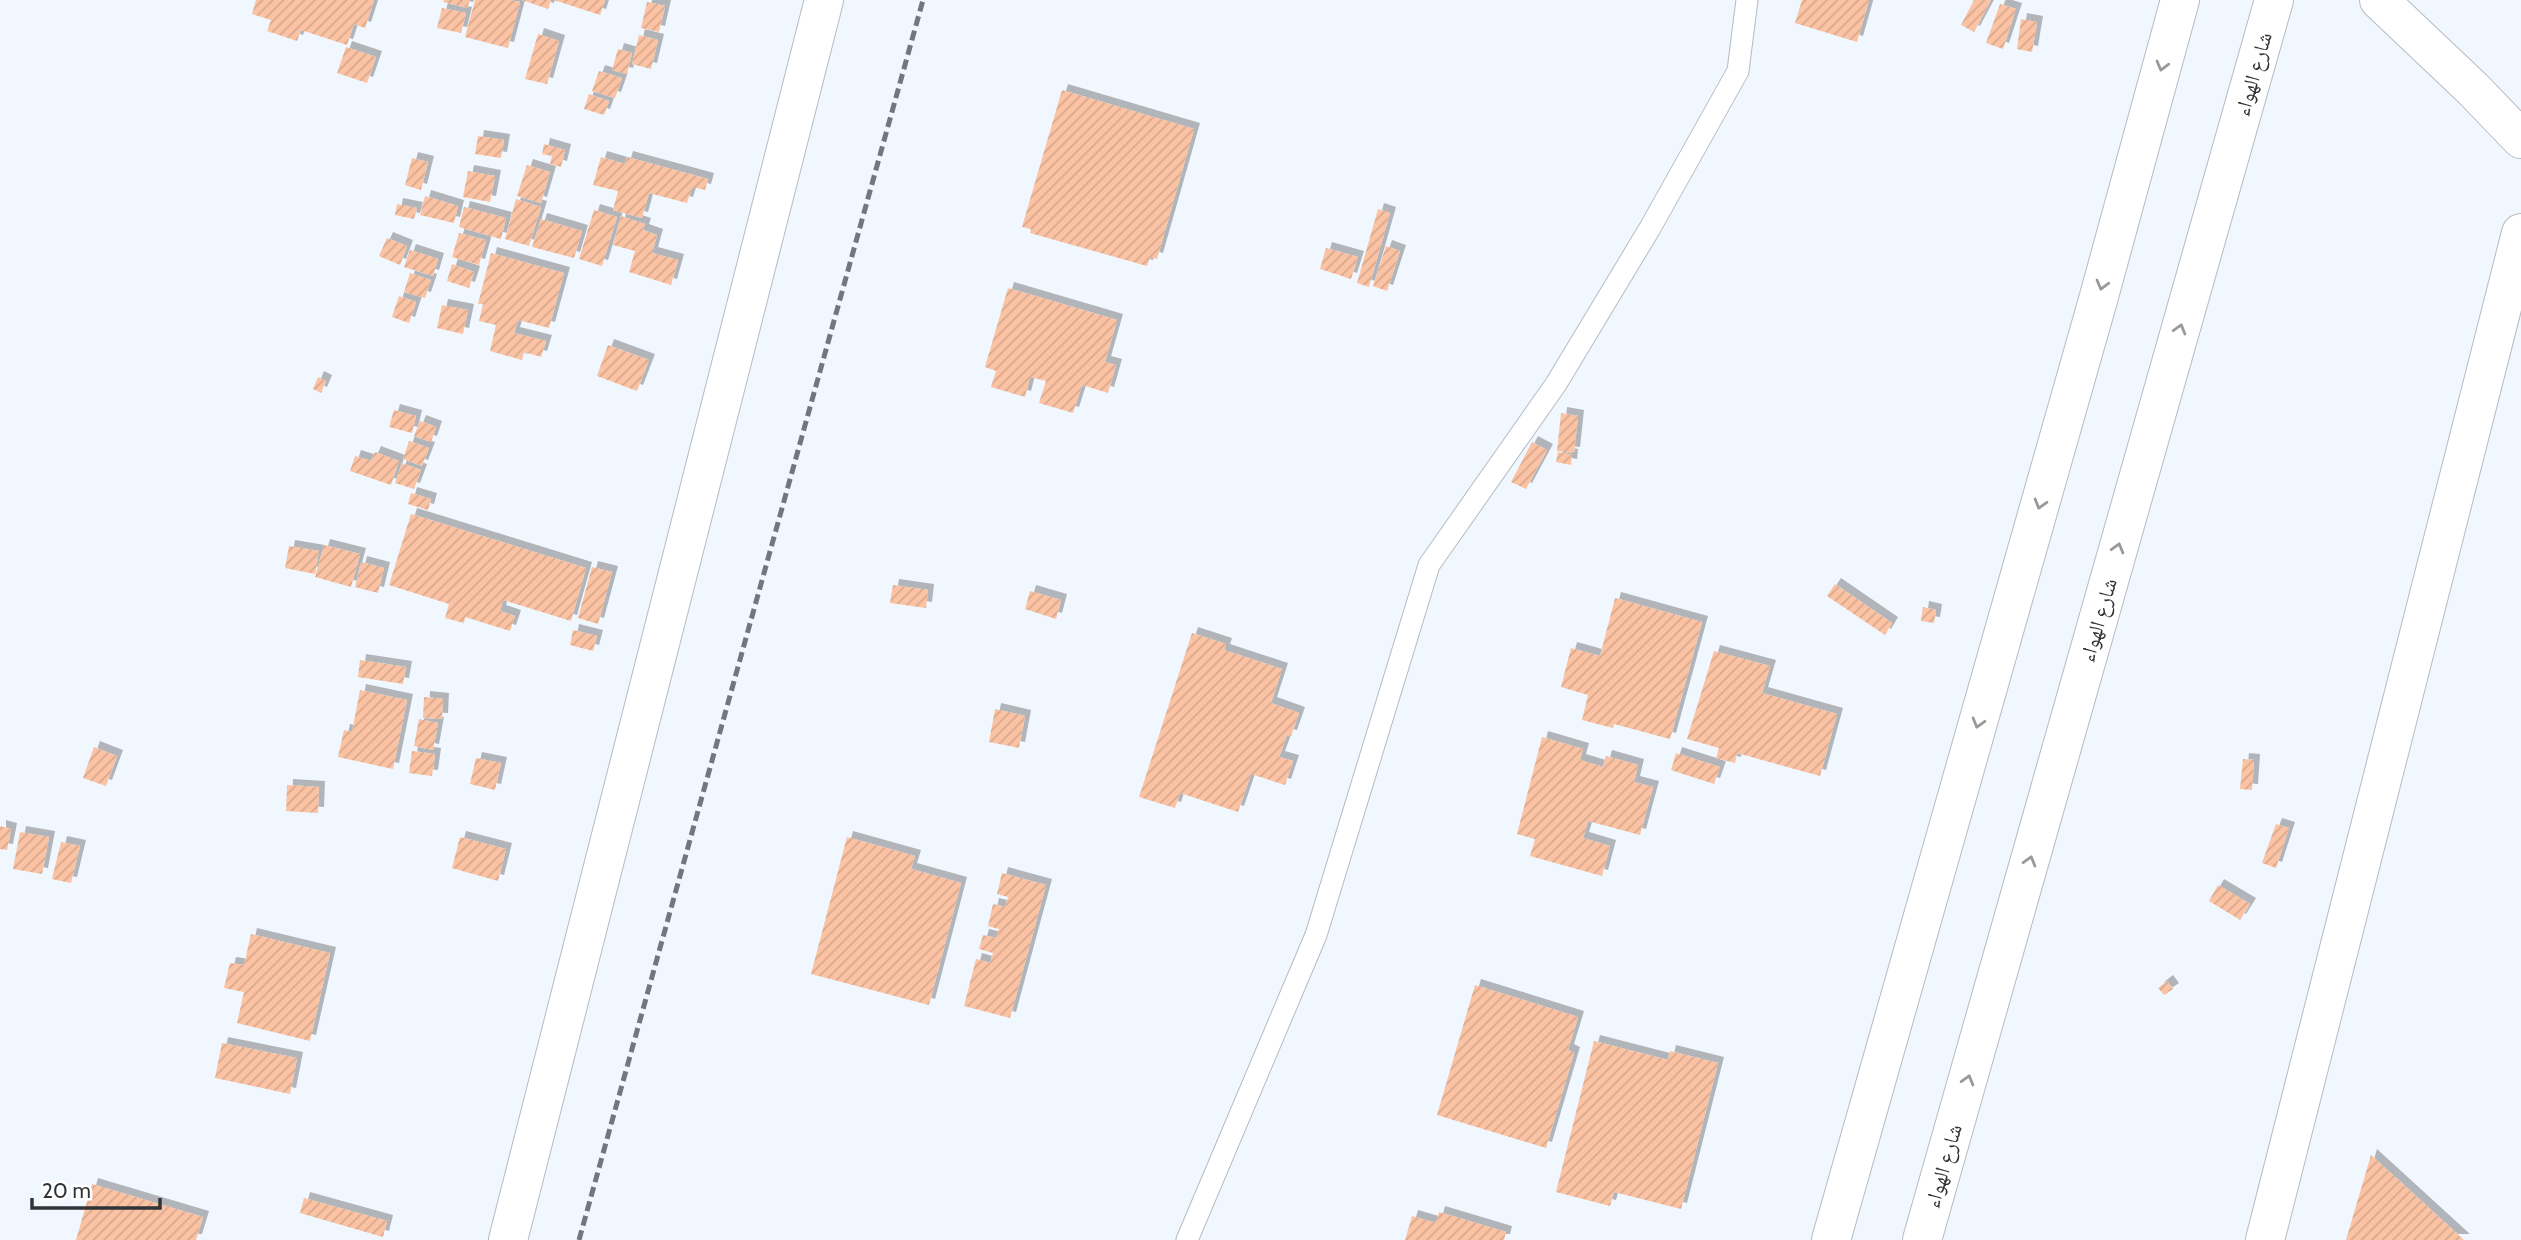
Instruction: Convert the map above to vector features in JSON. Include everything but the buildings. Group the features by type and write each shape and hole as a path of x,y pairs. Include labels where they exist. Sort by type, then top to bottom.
{"main road":[{"path":"508,1240 824,0"},
{"path":"1832,1240 2098,300 2180,0"},
{"name":"شارع الهواء","path":"1922,1240 2274,0"},
{"path":"2379,0 2473,89 2521,139"},
{"path":"2265,1240 2521,233"}],"lane":[{"path":"1187,1240 1316,935 1429,565 1556,384 1650,228 1738,71 1748,0"}],"railway":[{"path":"579,1240 923,0"}]}
